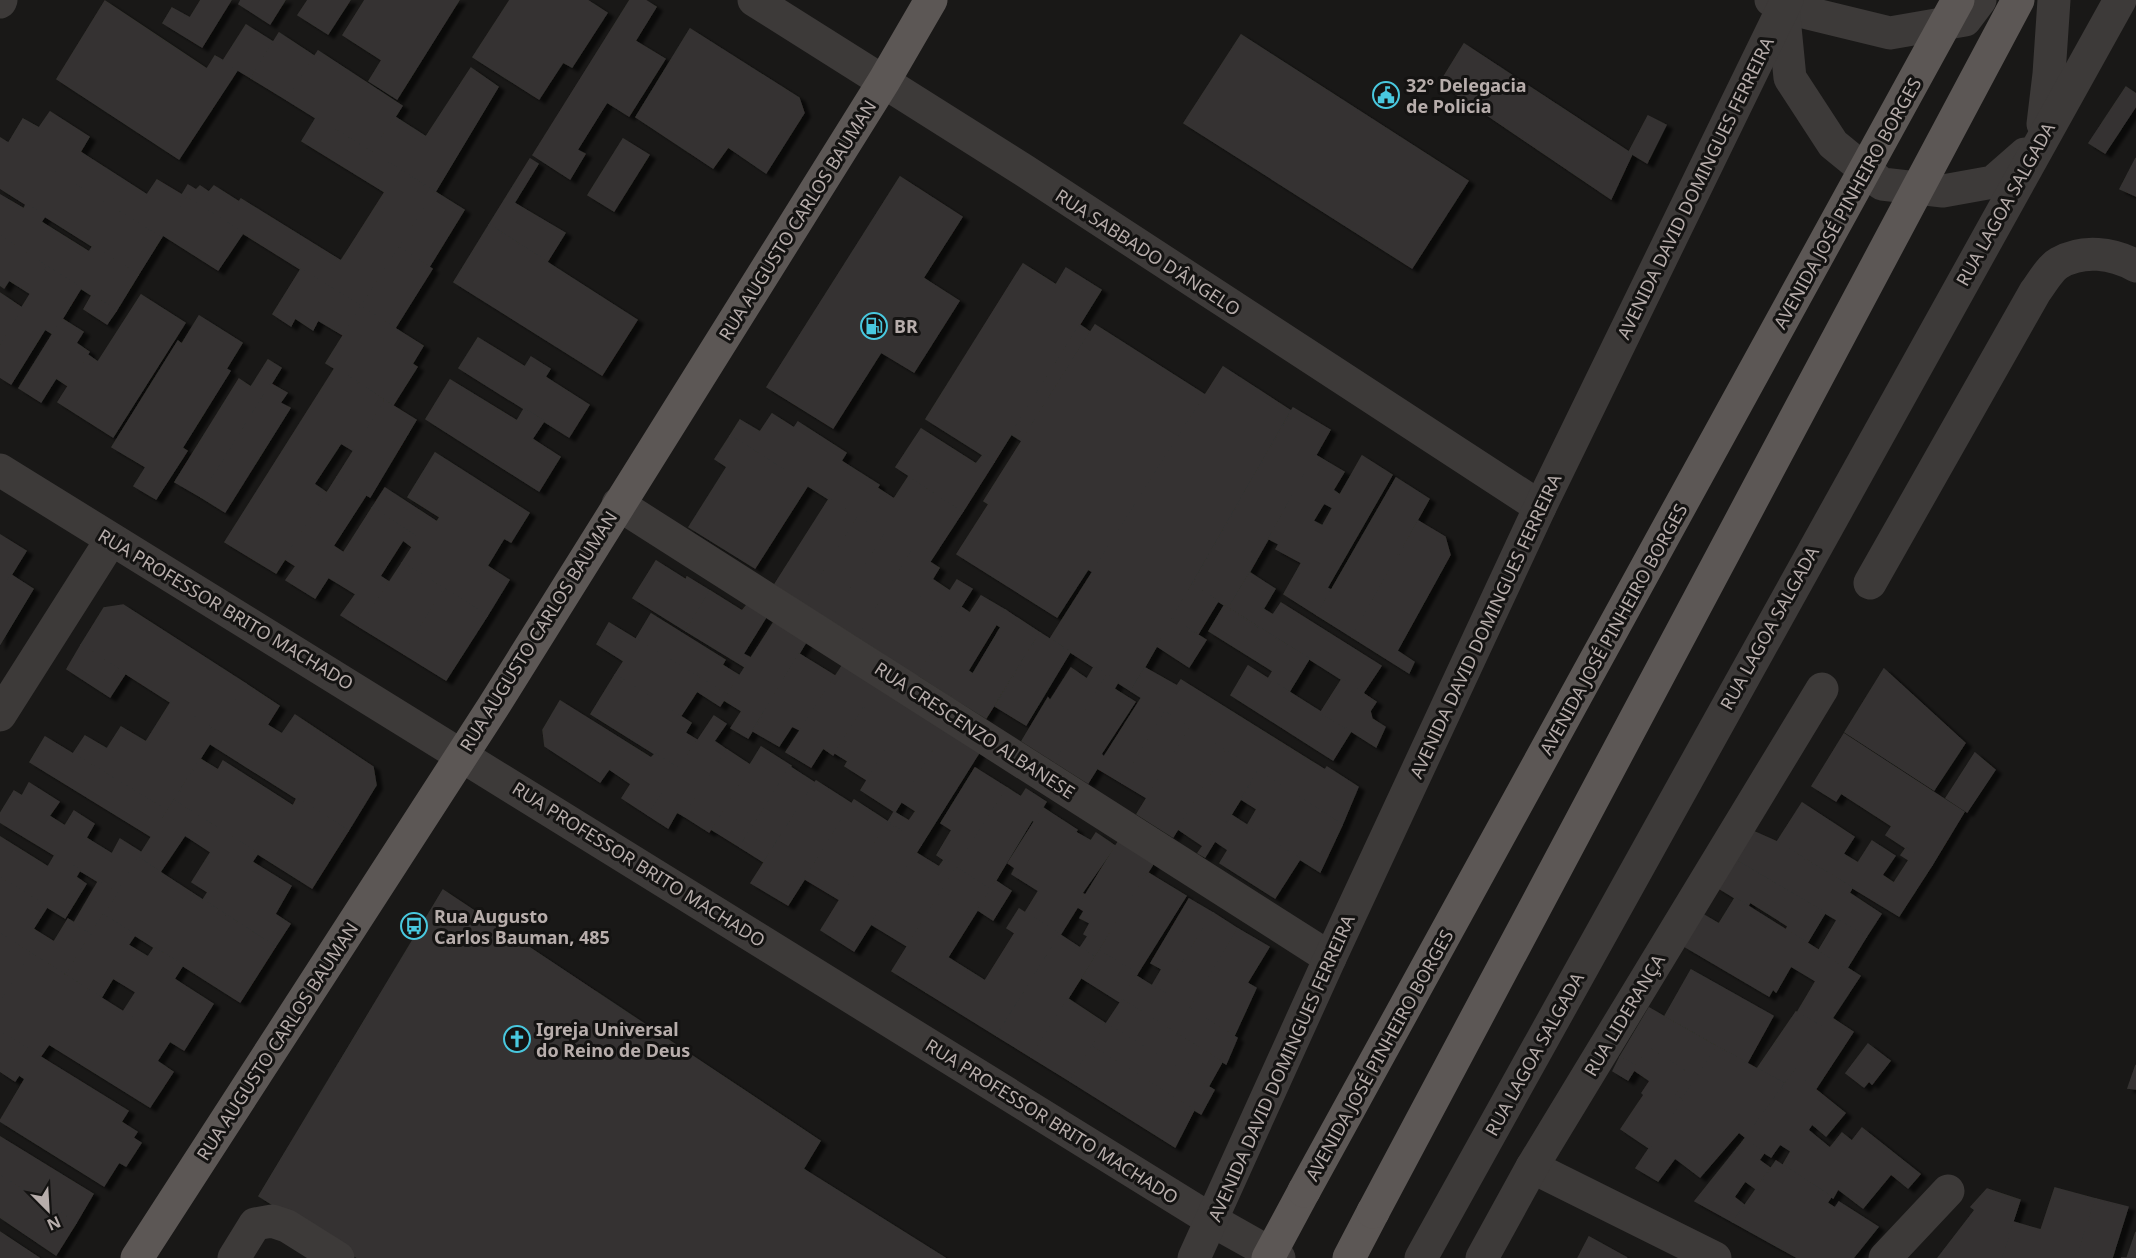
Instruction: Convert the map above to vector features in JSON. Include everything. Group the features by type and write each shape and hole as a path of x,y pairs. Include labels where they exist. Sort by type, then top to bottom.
{"main road":[{"name":"RUA AUGUSTO CARLOS BAUMAN","path":"137,1258 462,754 884,81 932,0"},
{"name":"AVENIDA JOSÉ PINHEIRO BORGES","path":"1272,1256 1304,1191 1958,0"},
{"path":"1349,1258 2018,0"}],"street":[{"name":"RUA SABBADO D'ÂNGELO","path":"754,0 884,81 1540,507"},
{"path":"1980,0 1965,20 1890,33 1781,2 1790,78 1833,144 1882,184 1943,191 1993,182 2040,141 2049,74 2054,0"},
{"name":"RUA LAGOA SALGADA","path":"1420,1258 2120,0"},
{"name":"AVENIDA DAVID DOMINGUES FERREIRA","path":"1194,1258 1213,1221 1330,958 1540,507 1781,2"},
{"path":"1870,583 2035,292 2058,264 2090,253 2123,259 2136,266"},
{"name":"RUA PROFESSOR BRITO MACHADO","path":"0,470 1272,1256"},
{"name":"RUA CRESCENZO ALBANESE","path":"618,504 1330,958"},
{"path":"0,715 111,540"},
{"name":"RUA LIDERANÇA","path":"1482,1258 1532,1167 1822,689"},
{"path":"1532,1167 1715,1258"},
{"path":"1885,1258 1948,1191"},
{"path":"234,1258 255,1224 273,1221 287,1226 338,1258"}],"building":[{"path":"201,0 231,0 202,47 163,23 172,8 190,18"},
{"path":"241,0 285,0 270,24 239,4"},
{"path":"308,0 350,0 328,34 298,15"},
{"path":"365,0 459,0 397,99 369,81 382,60 343,35"},
{"path":"510,0 587,0 607,13 572,67 563,62 539,99 473,57"},
{"path":"630,0 645,0 656,7 635,41 665,59 629,116 607,102 577,150 585,154 570,179 533,155"},
{"path":"105,1 207,69 215,56 238,69 179,159 57,79"},
{"path":"246,25 273,42 251,78 223,61"},
{"path":"690,29 799,98 804,113 766,173 728,147 713,168 636,117"},
{"path":"279,33 314,56 287,100 251,78"},
{"path":"1241,35 1468,181 1412,268 1184,123"},
{"path":"1464,44 1632,154 1611,199 1440,83"},
{"path":"318,51 402,106 372,153 287,100"},
{"path":"471,68 498,87 435,192 372,153 395,117 426,137"},
{"path":"2126,87 2136,94 2136,106 2105,153 2089,143"},
{"path":"50,112 89,137 80,152 147,195 157,180 187,198 161,238 8,144 23,119 39,128"},
{"path":"1648,116 1666,125 1647,163 1629,152"},
{"path":"316,118 435,192 361,307 182,195 188,185 196,190 200,186 209,192 214,186 239,202 241,199 341,261 385,192 302,141"},
{"path":"0,138 161,238 138,275 0,188"},
{"path":"623,139 649,155 614,211 588,195"},
{"path":"2136,158 2136,196 2120,189"},
{"path":"530,159 538,164 514,203 565,233 547,262 489,225"},
{"name":"BR","path":"900,177 962,217 923,278 959,301 914,372 881,352 833,428 767,387"},
{"path":"435,192 464,210 429,267 399,248"},
{"path":"0,195 24,209 26,204 45,216 41,222 89,252 93,246 138,275 116,311 0,236"},
{"path":"187,198 243,233 218,270 163,235"},
{"path":"489,225 637,320 602,375 454,282"},
{"path":"0,236 47,267 31,294 9,280 4,288 0,285"},
{"path":"399,248 432,269 395,328 361,307"},
{"path":"1023,264 1056,285 1066,268 1101,290 994,462 926,419"},
{"path":"47,267 81,288 53,334 45,329 11,384 0,377 0,343"},
{"path":"301,269 361,307 343,335 318,320 313,330 295,318 291,326 273,314"},
{"path":"0,293 22,308 0,343"},
{"path":"92,295 116,311 107,324 84,309"},
{"path":"141,295 185,323 113,437 58,402 88,355 98,362"},
{"path":"361,307 423,346 412,364 417,367 393,405 326,363"},
{"path":"199,316 242,343 226,369 230,371 182,448 187,451 156,499 134,486 146,467 112,447 178,341 182,344"},
{"path":"62,319 83,332 76,343 89,352 68,386 56,378 41,402 19,388"},
{"path":"1080,325 1090,332 1022,441 1011,434"},
{"path":"1095,325 1205,395 1093,572 1088,569 1057,617 957,554 989,504 984,501"},
{"path":"478,338 525,367 531,357 550,369 545,377 589,405 569,437 459,368"},
{"path":"268,360 281,368 201,497 175,482 239,379 251,387"},
{"path":"1223,367 1291,411 1131,691 1050,639"},
{"path":"335,368 385,401 354,451 341,443 314,484 327,493 276,573 225,542"},
{"path":"450,380 517,421 524,409 544,421 532,439 560,457 539,491 426,419"},
{"path":"271,384 287,393 280,403 290,408 225,512 201,497"},
{"path":"385,401 416,420 370,497 337,477"},
{"path":"1293,408 1330,430 1229,608 1192,585"},
{"path":"772,414 794,428 798,422 846,453 841,461 879,485 877,488 894,499 909,476 963,511 929,563 730,436 740,420 760,432"},
{"path":"921,429 976,464 983,455 994,462 963,511 896,467"},
{"path":"730,436 808,485 755,568 689,527 727,467 715,459"},
{"path":"435,453 529,513 511,542 504,538 487,566 509,580 487,616 402,563 418,538 372,508 385,488 437,522 440,517 408,497"},
{"path":"1315,455 1344,472 1333,490 1340,495 1333,508 1324,503 1313,521 1323,526 1302,563 1276,549 1279,544 1269,539"},
{"path":"1362,456 1392,475 1327,588 1331,590 1317,615 1284,594"},
{"path":"337,477 366,495 333,546 344,553 315,598 286,580 296,566 285,559"},
{"path":"1396,478 1429,499 1352,637 1317,615"},
{"path":"829,499 858,517 804,603 775,584"},
{"path":"372,508 418,538 412,547 403,540 380,576 389,582 360,627 341,615 356,594 328,577"},
{"path":"858,517 885,534 831,620 804,603"},
{"path":"1418,521 1445,537 1450,555 1397,651 1414,662 1409,673 1352,637"},
{"path":"885,534 912,551 858,637 831,620"},
{"path":"0,535 26,551 0,593"},
{"path":"912,551 939,568 886,655 858,637"},
{"path":"656,561 686,580 687,577 710,591 686,631 633,598"},
{"path":"402,563 444,589 404,654 360,627"},
{"path":"1250,573 1275,589 1263,609 1273,615 1281,603 1381,666 1363,693 1229,608"},
{"path":"11,575 33,589 0,644 0,593"},
{"path":"932,579 950,591 957,580 972,589 916,678 884,658"},
{"path":"1192,585 1218,601 1198,634 1172,619"},
{"path":"444,589 487,616 446,680 404,654"},
{"path":"710,591 742,611 747,605 766,617 743,654 751,658 745,667 686,631"},
{"path":"981,596 1005,610 952,697 918,675 961,607 970,613"},
{"path":"123,605 246,684 217,732 81,645 104,608"},
{"path":"1224,606 1309,659 1289,692 1268,679 1273,671 1209,631"},
{"path":"1005,610 1040,633 986,718 952,697 967,670 973,674 1001,627 996,624"},
{"path":"651,614 725,660 722,665 740,676 727,695 636,639"},
{"path":"1172,619 1206,640 1189,667 1157,646"},
{"path":"774,622 806,642 748,738 731,728 742,711 724,700"},
{"path":"609,623 727,695 720,706 697,691 680,717 615,675 624,661 597,644"},
{"path":"1040,633 1070,652 1026,725 995,706"},
{"path":"81,645 125,674 110,697 67,669"},
{"path":"799,654 835,676 800,730 792,726 779,746 753,731"},
{"path":"846,660 880,682 833,755 823,748 811,767 786,752"},
{"path":"1248,666 1351,731 1333,760 1231,695"},
{"path":"1094,667 1107,675 1055,762 1022,741 1048,698 1050,701 1071,668 1087,679"},
{"path":"1145,668 1177,686 1181,680 1325,770 1327,767 1358,787 1342,825 1131,691"},
{"path":"1884,669 1965,743 1934,790 1845,732"},
{"path":"615,675 691,723 685,733 697,740 679,769 591,714"},
{"path":"1107,675 1118,682 1114,689 1135,702 1101,754 1104,757 1088,783 1055,762"},
{"path":"1342,679 1376,702 1370,711 1372,719 1385,727 1376,747 1321,712"},
{"path":"246,684 279,706 267,725 282,734 295,715 373,767 376,785 348,831 209,743"},
{"path":"877,687 912,708 867,780 845,766 848,761 835,753"},
{"path":"1142,697 1165,712 1122,783 1097,768"},
{"path":"560,701 651,758 655,754 679,769 648,815 622,798 631,784 609,769 600,782 545,746 543,730"},
{"path":"171,702 217,732 167,811 73,754 85,736 107,749 121,727 146,742"},
{"path":"915,702 949,724 895,812 861,790"},
{"path":"1165,712 1190,728 1147,798 1122,783"},
{"path":"714,716 726,724 714,741 727,750 684,816 677,812 668,828 648,815"},
{"path":"1190,728 1226,751 1173,837 1137,814"},
{"path":"946,730 980,751 921,845 888,822 894,812 909,821 916,811 902,802"},
{"path":"1844,734 1964,812 1932,865 1886,835 1892,826 1841,793 1836,801 1812,786"},
{"path":"45,737 167,811 152,837 30,762"},
{"path":"761,747 791,766 740,847 711,829"},
{"path":"727,750 750,765 709,832 684,816"},
{"path":"1226,751 1258,771 1205,857 1198,853 1203,846 1178,829"},
{"path":"1975,753 1995,770 1967,812 1946,798"},
{"path":"200,759 218,770 223,761 293,806 297,798 348,831 312,888 174,801"},
{"path":"790,767 815,783 764,862 740,847"},
{"path":"975,768 1007,788 956,868 937,855 952,830 941,823"},
{"path":"1258,771 1342,825 1320,872 1247,826 1257,809 1241,799"},
{"path":"816,781 852,804 788,905 751,883"},
{"path":"29,783 59,802 49,816 65,826 74,811 94,824 86,838 112,854 120,839 142,853 117,893 0,822 0,814 14,791 22,796"},
{"path":"1007,788 1021,797 1026,789 1046,802 1034,821 1032,820 990,890 956,868"},
{"path":"854,800 888,822 840,900 805,879"},
{"path":"174,801 258,853 252,862 291,886 275,914 290,924 275,947 203,900 208,892 192,882 211,852 185,835 160,872 138,858"},
{"path":"1802,803 1854,837 1843,854 1858,863 1872,841 1895,856 1882,875 1894,883 1909,860 1901,855 1906,848 1932,865 1899,916 1777,842"},
{"path":"1043,808 1077,830 1039,891 1012,874 1015,868 1008,863"},
{"path":"1231,815 1300,859 1275,898 1220,863 1228,850 1215,841"},
{"path":"888,822 921,845 854,951 821,930"},
{"path":"1750,830 1777,842 1852,888 1849,893 1881,914 1866,937 1733,859"},
{"path":"1075,832 1091,841 1096,833 1115,846 1082,893 1085,895 1060,935 1025,913"},
{"path":"0,837 48,867 55,855 80,870 76,877 86,884 65,918 0,878"},
{"path":"1120,839 1155,861 1094,957 1080,948 1088,936 1084,934 1090,923 1080,918 1084,911 1078,907"},
{"path":"916,853 939,867 944,860 956,868 907,946 871,924"},
{"path":"138,858 275,947 240,1002 103,915"},
{"path":"1733,859 1825,913 1807,943 1786,930 1788,926 1750,902 1748,906 1717,887"},
{"path":"956,868 990,890 926,992 892,971"},
{"path":"1148,873 1186,896 1137,974 1099,951"},
{"path":"0,878 47,907 33,929 54,942 68,919 91,933 66,975 0,934"},
{"path":"996,881 1011,891 993,920 978,910"},
{"path":"98,882 117,893 91,933 74,923"},
{"name":"Igreja Universal do Reino de Deus","path":"443,890 820,1141 803,1169 945,1258 358,1258 259,1196"},
{"path":"1735,898 1860,976 1825,1029 1797,1013 1816,981 1791,966 1776,992 1773,989 1769,996 1684,946 1702,914 1719,924"},
{"path":"1189,899 1213,913 1164,993 1152,986 1162,969 1151,963"},
{"path":"1019,909 1060,935 997,1036 926,992 947,957 985,981 1015,933 1007,928"},
{"path":"1213,913 1238,929 1190,1009 1164,993"},
{"path":"103,915 135,935 128,945 148,957 154,948 183,965 174,979 213,1004 184,1050 123,1012 136,992 113,978 101,998 66,975"},
{"path":"1837,920 1866,937 1847,968 1819,950"},
{"path":"1238,929 1269,947 1247,983 1256,988 1234,1036 1190,1009"},
{"path":"0,934 31,954 0,1003"},
{"path":"1060,935 1094,957 1031,1057 997,1036"},
{"path":"1099,951 1137,974 1120,1002 1082,978"},
{"path":"31,954 170,1041 157,1061 173,1072 150,1107 49,1044 40,1057 0,1032 0,1003"},
{"path":"1691,970 1773,1016 1747,1063 1665,1016"},
{"path":"1136,976 1237,1038 1226,1064 1122,1000"},
{"path":"1068,999 1106,1024 1070,1081 1031,1057"},
{"path":"1122,1000 1222,1062 1208,1087 1106,1024"},
{"path":"1649,1008 1717,1047 1682,1100 1674,1095 1689,1074 1650,1049 1635,1066 1620,1057"},
{"path":"1796,1012 1825,1029 1785,1084 1757,1069"},
{"path":"1832,1018 1853,1032 1815,1090 1794,1072"},
{"path":"1106,1024 1214,1090 1201,1114 1092,1047"},
{"path":"0,1032 128,1111 121,1122 137,1132 133,1138 141,1143 126,1166 119,1162 104,1186 0,1121 25,1079 19,1075 15,1081 0,1071"},
{"path":"1868,1044 1890,1061 1872,1084 1869,1081 1864,1087 1846,1073"},
{"path":"1092,1047 1194,1110 1175,1147 1070,1081"},
{"path":"1717,1047 1785,1084 1746,1138 1739,1132 1700,1177 1675,1158 1658,1181 1636,1168"},
{"path":"1650,1049 1689,1074 1674,1095 1682,1100 1649,1148 1621,1129 1644,1095 1642,1093 1650,1081 1634,1070 1628,1080 1613,1071 1620,1057 1635,1066"},
{"path":"2136,1065 2136,1089 2128,1088"},
{"path":"1794,1072 1845,1113 1826,1136 1812,1124 1808,1130 1830,1148 1842,1133 1852,1141 1862,1128 1920,1174 1908,1188 1891,1174 1863,1208 1838,1189 1833,1198 1783,1165 1791,1151 1780,1144 1771,1157 1744,1140"},
{"path":"0,1137 93,1194 76,1223 0,1176"},
{"path":"1744,1140 1764,1153 1759,1160 1770,1168 1756,1189 1745,1181 1734,1197 1744,1205 1733,1222 1695,1201"},
{"path":"1776,1161 1831,1197 1827,1203 1835,1208 1839,1202 1878,1227 1853,1258 1798,1258 1733,1222"},
{"path":"0,1176 76,1223 56,1255 0,1217"},
{"path":"2055,1188 2096,1199 2077,1258 2001,1258 2013,1222 2041,1230"},
{"path":"1987,1189 2020,1200 2001,1258 1938,1258 1975,1210 1971,1207"},
{"path":"2096,1199 2128,1207 2112,1258 2077,1258"},
{"path":"0,1232 39,1258 0,1258"},
{"path":"2136,1232 2136,1258 2127,1258"},
{"path":"1589,1237 1627,1258 1578,1258"}],"place":[{"name":"32° Delegacia de Policia","path":"1386,95"},
{"name":"BR","path":"874,326"},
{"name":"Rua Augusto Carlos Bauman, 485","path":"414,926"},
{"name":"Igreja Universal do Reino de Deus","path":"517,1039"}]}
